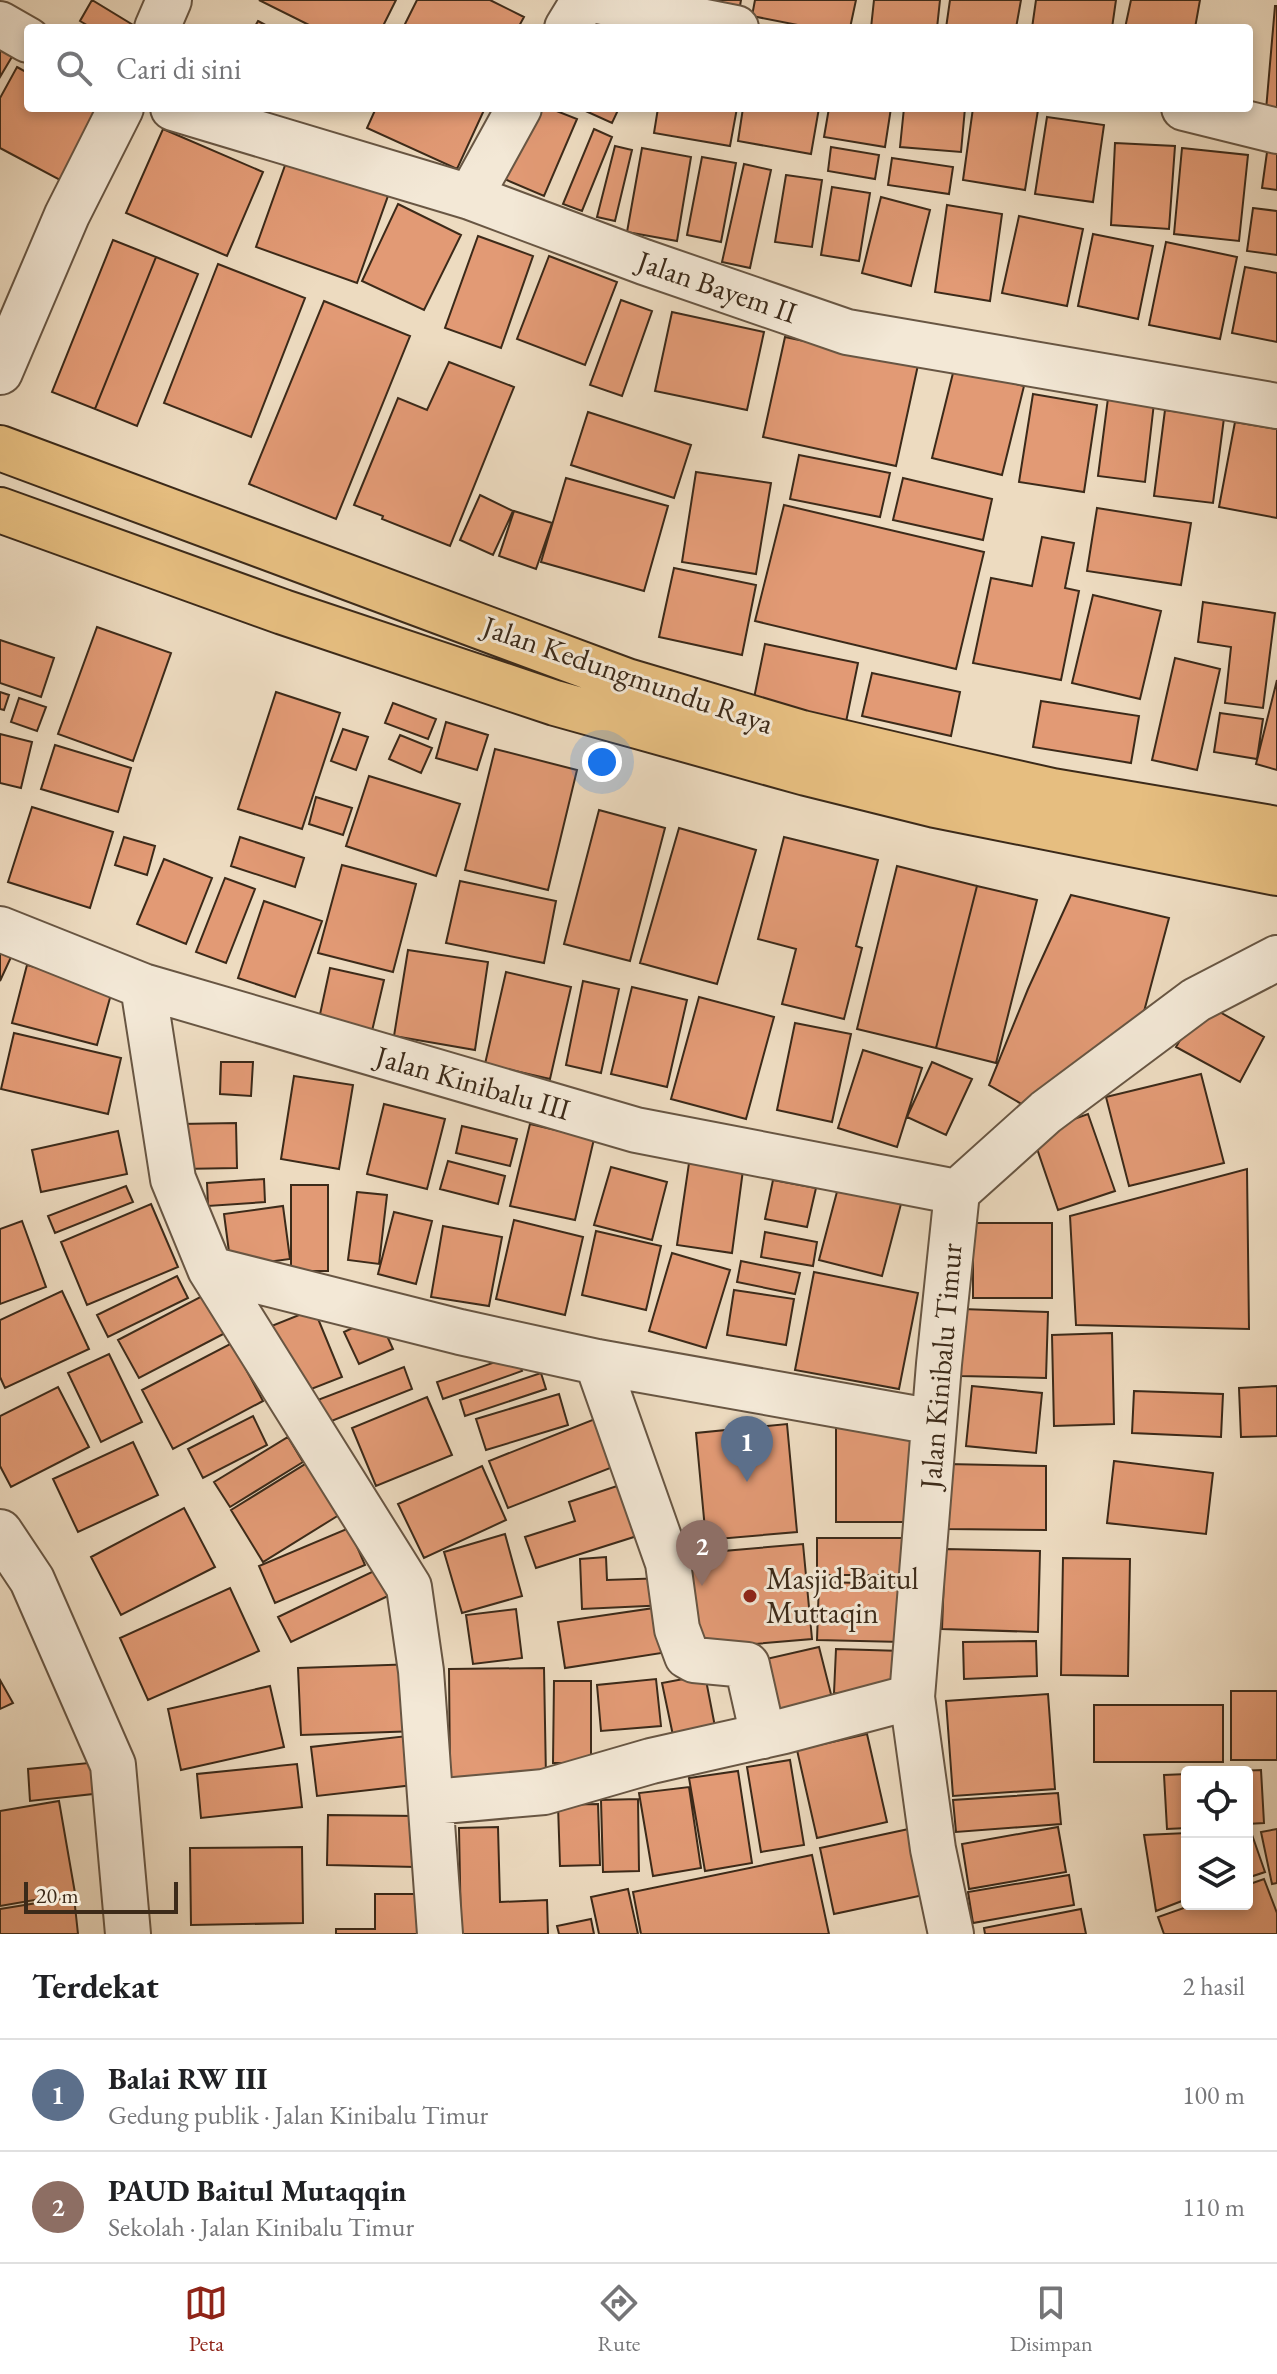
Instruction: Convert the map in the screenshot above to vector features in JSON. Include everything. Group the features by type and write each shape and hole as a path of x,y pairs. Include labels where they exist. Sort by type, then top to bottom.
{"main road":[{"name":"Jalan Kedungmundu Raya","path":"0,448 657,690 802,733 1052,791 1277,829"},
{"name":"Jalan Kedungmundu Raya","path":"0,510 268,606 555,703 806,773 935,805 1277,873"}],"street":[{"path":"159,24 169,0"},
{"path":"569,24 584,0"},
{"path":"592,0 715,24"},
{"path":"0,24 24,38"},
{"path":"0,372 67,215 119,112"},
{"name":"Jalan Bayem II","path":"186,112 470,197 644,262 847,332 1277,406"},
{"path":"470,197 517,112"},
{"path":"1200,112 1277,131"},
{"name":"Jalan Kinibalu III","path":"0,929 143,986 636,1130 957,1192"},
{"path":"957,1192 1046,1112 1196,1000 1277,958"},
{"path":"143,986 173,1179 210,1269 409,1587 421,1671 440,1934"},
{"name":"Jalan Kinibalu Timur","path":"951,1934 933,1849 912,1697 934,1422 957,1192"},
{"path":"210,1269 460,1332 597,1362 934,1422"},
{"path":"597,1362 668,1563 677,1629 687,1656 694,1660 747,1665 763,1736"},
{"path":"0,1532 32,1580 113,1765 128,1934"},
{"path":"432,1802 544,1792 651,1761 912,1697"}],"building":[{"path":"92,0 131,24 85,24 80,21"},
{"path":"259,0 396,0 384,24 307,24"},
{"path":"417,0 490,0 524,17 520,24 405,24"},
{"path":"706,0 741,0 739,12"},
{"path":"755,0 856,0 851,24 793,24 752,16"},
{"path":"874,0 940,0 937,24 871,24"},
{"path":"950,0 1021,0 1017,24 947,24"},
{"path":"1036,0 1116,0 1113,24 1033,24"},
{"path":"1131,0 1200,0 1196,24 1126,24"},
{"path":"1277,6 1277,111 1266,110"},
{"path":"0,46 13,55 0,77"},
{"path":"17,67 24,71 24,112 95,112 60,180 0,148 0,98"},
{"path":"374,112 483,112 457,169 367,128"},
{"path":"522,112 559,112 577,119 544,196 495,175"},
{"path":"588,112 617,112 612,123"},
{"path":"657,112 736,112 730,146 654,133"},
{"path":"742,112 818,112 811,154 738,141"},
{"path":"828,112 890,112 885,147 824,137"},
{"path":"904,112 965,112 961,152 900,147"},
{"path":"972,112 1038,112 1025,190 963,180"},
{"path":"1047,117 1104,125 1093,202 1035,194"},
{"path":"163,129 263,172 227,256 126,213"},
{"path":"594,129 612,137 582,211 563,204"},
{"path":"1115,143 1175,146 1169,229 1111,225"},
{"path":"1268,145 1277,146 1277,190 1262,188"},
{"path":"615,146 632,150 615,221 597,217"},
{"path":"831,147 879,155 875,179 828,171"},
{"path":"642,148 691,157 677,241 627,232"},
{"path":"1182,148 1248,155 1239,241 1174,234"},
{"path":"288,157 389,193 357,283 256,247"},
{"path":"702,157 736,163 721,242 687,235"},
{"path":"892,158 953,167 949,194 888,185"},
{"path":"744,164 771,170 750,268 722,262"},
{"path":"786,175 822,180 812,247 775,242"},
{"path":"832,187 870,193 859,261 821,255"},
{"path":"881,197 930,210 911,286 862,273"},
{"path":"398,204 461,235 424,310 362,281"},
{"path":"947,205 1002,214 990,301 935,292"},
{"path":"1253,208 1277,211 1277,255 1247,251"},
{"path":"1019,216 1083,229 1067,306 1002,293"},
{"path":"1093,234 1153,246 1138,319 1078,306"},
{"path":"478,236 533,256 501,348 445,328"},
{"path":"113,240 156,257 95,409 52,392"},
{"path":"1166,242 1237,257 1220,339 1149,325"},
{"path":"549,256 617,282 585,365 517,339"},
{"path":"156,257 198,274 137,426 95,409"},
{"path":"218,264 305,298 251,437 164,403"},
{"path":"1245,267 1277,273 1277,342 1232,333"},
{"path":"621,300 652,311 622,396 590,385"},
{"path":"324,301 410,336 336,519 249,484"},
{"path":"672,312 764,332 747,410 655,391"},
{"path":"785,337 918,365 896,466 763,437"},
{"path":"449,362 514,387 450,546 354,505 398,398 427,410"},
{"path":"954,369 1024,386 1002,475 932,458"},
{"path":"1033,394 1097,405 1084,492 1019,482"},
{"path":"1108,398 1154,403 1145,482 1098,476"},
{"path":"1165,410 1224,418 1213,503 1154,496"},
{"path":"588,412 691,445 674,498 571,465"},
{"path":"1235,422 1277,429 1277,518 1219,507"},
{"path":"799,455 890,473 880,517 790,499"},
{"path":"696,472 771,483 756,574 682,562"},
{"path":"566,478 668,506 644,591 541,562"},
{"path":"903,478 992,499 983,540 893,520"},
{"path":"480,495 513,511 493,555 460,540"},
{"path":"784,505 984,552 956,669 755,621"},
{"path":"1097,508 1191,523 1181,585 1087,571"},
{"path":"514,511 552,523 536,569 499,556"},
{"path":"1042,537 1074,543 1065,588 1079,591 1061,680 973,663 991,578 1032,586"},
{"path":"674,568 756,585 742,655 659,637"},
{"path":"1093,595 1161,611 1140,699 1072,683"},
{"path":"1203,602 1275,613 1263,708 1225,703 1231,647 1198,642"},
{"path":"97,627 171,653 133,761 58,734"},
{"path":"0,640 54,658 41,697 0,683"},
{"path":"765,644 858,663 846,722 753,703"},
{"path":"1175,658 1220,669 1197,770 1152,760"},
{"path":"872,673 960,692 951,736 862,716"},
{"path":"1277,680 1277,770 1256,764"},
{"path":"0,692 9,695 4,710 0,709"},
{"path":"276,692 340,713 302,829 238,809"},
{"path":"19,698 46,707 37,731 11,722"},
{"path":"1041,701 1139,716 1131,763 1033,747"},
{"path":"393,703 436,719 428,739 385,723"},
{"path":"1220,713 1263,719 1257,759 1214,752"},
{"path":"446,722 488,735 477,770 436,758"},
{"path":"343,729 368,737 356,770 331,761"},
{"path":"0,734 32,742 21,788 0,783"},
{"path":"400,735 432,748 421,773 389,759"},
{"path":"55,745 131,768 118,812 41,789"},
{"path":"495,749 577,770 548,890 465,870"},
{"path":"369,776 460,804 436,876 346,846"},
{"path":"316,797 352,808 343,835 309,824"},
{"path":"32,807 113,832 90,908 8,882"},
{"path":"599,810 665,828 630,961 564,944"},
{"path":"679,828 756,850 717,984 640,963"},
{"path":"124,837 155,846 147,875 115,865"},
{"path":"240,837 304,858 295,887 231,866"},
{"path":"784,837 878,860 856,946 862,948 844,1019 782,1004 796,949 758,939"},
{"path":"164,859 212,878 186,944 137,924"},
{"path":"342,865 416,884 393,972 318,953"},
{"path":"897,866 977,886 936,1048 857,1029"},
{"path":"225,878 255,889 226,963 196,952"},
{"path":"460,881 556,901 544,963 446,943"},
{"path":"977,886 1037,900 996,1063 936,1048"},
{"path":"1071,895 1169,918 1142,1019 1025,1106 989,1085"},
{"path":"264,901 322,921 295,997 238,978"},
{"path":"0,950 12,955 0,981"},
{"path":"408,950 488,962 475,1050 394,1036"},
{"path":"27,965 113,987 97,1045 12,1023"},
{"path":"330,968 384,980 372,1031 319,1019"},
{"path":"506,972 571,987 550,1079 485,1064"},
{"path":"583,981 619,989 601,1073 566,1065"},
{"path":"632,987 687,1000 667,1087 611,1074"},
{"path":"699,997 774,1017 746,1119 671,1099"},
{"path":"1202,1002 1264,1037 1240,1082 1176,1047"},
{"path":"795,1023 851,1034 832,1122 777,1110"},
{"path":"14,1033 121,1058 108,1114 1,1089"},
{"path":"863,1050 922,1068 897,1147 838,1128"},
{"path":"221,1062 253,1062 251,1096 220,1094"},
{"path":"932,1062 972,1079 946,1135 907,1117"},
{"path":"1201,1074 1224,1163 1129,1186 1106,1097"},
{"path":"294,1076 353,1085 339,1169 281,1159"},
{"path":"384,1104 445,1119 427,1189 367,1174"},
{"path":"1088,1114 1115,1191 1058,1210 1032,1134"},
{"path":"236,1123 237,1168 181,1169 180,1124"},
{"path":"530,1124 594,1139 575,1220 510,1206"},
{"path":"462,1126 517,1139 510,1166 456,1153"},
{"path":"118,1131 127,1174 41,1192 32,1150"},
{"path":"448,1161 505,1176 498,1204 440,1189"},
{"path":"689,1163 743,1170 732,1253 677,1245"},
{"path":"611,1167 667,1182 652,1240 594,1225"},
{"path":"1247,1169 1249,1329 1076,1325 1070,1216"},
{"path":"264,1179 265,1202 208,1206 207,1183"},
{"path":"773,1180 816,1188 807,1227 765,1219"},
{"path":"291,1185 328,1185 328,1271 291,1271"},
{"path":"126,1186 133,1202 55,1233 48,1216"},
{"path":"838,1188 901,1204 882,1276 819,1260"},
{"path":"357,1192 387,1195 379,1264 348,1260"},
{"path":"151,1204 178,1267 87,1305 61,1242"},
{"path":"283,1206 290,1259 231,1267 224,1214"},
{"path":"394,1212 432,1221 416,1284 378,1274"},
{"path":"514,1220 583,1237 565,1315 496,1299"},
{"path":"22,1221 46,1287 0,1304 0,1229"},
{"path":"973,1223 1052,1223 1052,1298 973,1298"},
{"path":"443,1226 502,1237 489,1306 431,1297"},
{"path":"596,1231 661,1246 646,1310 582,1295"},
{"path":"765,1232 817,1242 813,1266 761,1257"},
{"path":"672,1253 730,1270 706,1348 649,1331"},
{"path":"741,1261 800,1273 795,1294 737,1282"},
{"path":"814,1272 918,1293 899,1389 795,1370"},
{"path":"177,1276 188,1298 108,1337 97,1315"},
{"path":"734,1290 794,1299 786,1345 727,1335"},
{"path":"62,1291 89,1349 5,1388 0,1377 0,1320"},
{"path":"208,1293 229,1331 139,1378 118,1340"},
{"path":"314,1309 342,1377 296,1395 269,1327"},
{"path":"962,1309 1048,1312 1046,1378 960,1376"},
{"path":"378,1316 393,1349 359,1364 344,1332"},
{"path":"1112,1333 1114,1424 1054,1426 1052,1335"},
{"path":"232,1343 263,1401 173,1449 142,1390"},
{"path":"109,1354 142,1422 101,1442 68,1373"},
{"path":"516,1355 522,1371 443,1399 437,1382"},
{"path":"404,1367 412,1389 324,1424 315,1401"},
{"path":"541,1373 546,1389 465,1416 460,1400"},
{"path":"972,1386 1042,1393 1036,1453 966,1446"},
{"path":"1277,1386 1277,1436 1241,1437 1239,1388"},
{"path":"58,1387 89,1447 11,1487 0,1466 0,1416"},
{"path":"1134,1391 1223,1394 1221,1437 1132,1433"},
{"path":"559,1394 568,1425 486,1450 476,1419"},
{"path":"427,1397 452,1455 376,1486 352,1428"},
{"path":"253,1416 267,1445 203,1478 188,1449"},
{"path":"600,1417 618,1465 508,1508 489,1461"},
{"path":"787,1424 797,1532 706,1540 696,1433"},
{"path":"836,1427 910,1428 910,1522 836,1522"},
{"path":"288,1437 303,1462 230,1507 214,1482"},
{"path":"133,1442 158,1495 78,1532 53,1479"},
{"path":"1114,1461 1213,1473 1206,1534 1107,1523"},
{"path":"307,1463 339,1515 263,1562 231,1510"},
{"path":"947,1464 1046,1466 1046,1530 946,1529"},
{"path":"482,1466 506,1520 424,1558 398,1504"},
{"path":"620,1485 637,1536 536,1568 525,1537 575,1521 569,1502"},
{"path":"184,1508 215,1567 121,1615 91,1557"},
{"path":"349,1528 365,1565 275,1603 259,1566"},
{"path":"505,1534 522,1596 462,1613 444,1552"},
{"path":"817,1538 904,1538 904,1575 817,1575"},
{"name":"Masjid Baitul Muttaqin","path":"803,1544 812,1639 697,1649 689,1554"},
{"path":"945,1549 1040,1551 1038,1632 942,1629"},
{"path":"606,1557 607,1580 667,1578 668,1605 582,1609 580,1559"},
{"path":"1063,1558 1130,1559 1128,1676 1061,1675"},
{"path":"376,1570 388,1596 291,1642 278,1617"},
{"path":"819,1582 904,1584 902,1642 817,1640"},
{"path":"230,1588 259,1651 148,1700 120,1638"},
{"path":"661,1607 668,1652 565,1668 558,1622"},
{"path":"516,1609 522,1658 473,1664 466,1615"},
{"path":"1036,1641 1037,1676 964,1679 963,1642"},
{"path":"819,1647 833,1702 767,1718 753,1662"},
{"path":"836,1649 902,1651 901,1695 834,1693"},
{"path":"417,1664 419,1731 301,1735 298,1668"},
{"path":"544,1668 546,1778 450,1779 449,1669"},
{"path":"705,1675 717,1737 675,1745 662,1683"},
{"path":"656,1679 661,1726 601,1731 597,1685"},
{"path":"0,1680 13,1703 0,1709"},
{"path":"554,1681 591,1681 591,1763 553,1763"},
{"path":"270,1686 284,1747 181,1770 168,1709"},
{"path":"1231,1691 1277,1691 1277,1760 1231,1760"},
{"path":"1048,1694 1055,1789 953,1796 946,1701"},
{"path":"1094,1705 1223,1705 1223,1762 1094,1762"},
{"path":"867,1734 887,1822 817,1838 797,1750"},
{"path":"416,1735 422,1784 317,1796 311,1747"},
{"path":"790,1760 804,1845 761,1852 747,1767"},
{"path":"99,1762 102,1793 30,1801 28,1769"},
{"path":"297,1764 302,1807 201,1818 197,1774"},
{"path":"1253,1770 1261,1770 1264,1823 1253,1824"},
{"path":"738,1771 752,1863 705,1871 689,1778"},
{"path":"1181,1774 1181,1828 1167,1829 1164,1775"},
{"path":"689,1787 701,1868 653,1876 639,1793"},
{"path":"1058,1793 1061,1824 956,1832 953,1800"},
{"path":"638,1799 639,1871 603,1872 601,1800"},
{"path":"59,1801 75,1893 0,1906 0,1811"},
{"path":"598,1804 600,1865 560,1866 558,1805"},
{"path":"328,1815 417,1816 416,1867 327,1865"},
{"path":"498,1827 500,1902 547,1900 548,1934 461,1934 459,1828"},
{"path":"918,1827 933,1893 834,1914 820,1848"},
{"path":"1058,1827 1066,1872 969,1889 962,1844"},
{"path":"1277,1829 1277,1883 1272,1884 1261,1832"},
{"path":"1181,1833 1181,1901 1156,1911 1144,1835"},
{"path":"1253,1838 1265,1872 1253,1876"},
{"path":"302,1847 303,1923 191,1925 190,1848"},
{"path":"812,1855 829,1934 641,1934 633,1892"},
{"path":"1069,1875 1074,1905 973,1923 968,1892"},
{"path":"1264,1879 1277,1913 1277,1934 1164,1934 1158,1917 1181,1909 1253,1910 1253,1883"},
{"path":"628,1889 638,1934 599,1934 591,1897"},
{"path":"375,1894 421,1894 422,1934 336,1934 336,1929 375,1929"},
{"path":"74,1897 78,1934 0,1934 0,1909"},
{"path":"1081,1909 1086,1934 985,1934 984,1928"},
{"path":"591,1919 594,1934 559,1934 557,1926"}],"place":[{"name":"Balai RW III","path":"747,1482"},
{"name":"PAUD Baitul Mutaqqin","path":"702,1586"},
{"name":"Masjid Baitul Muttaqin","path":"750,1596"}]}
